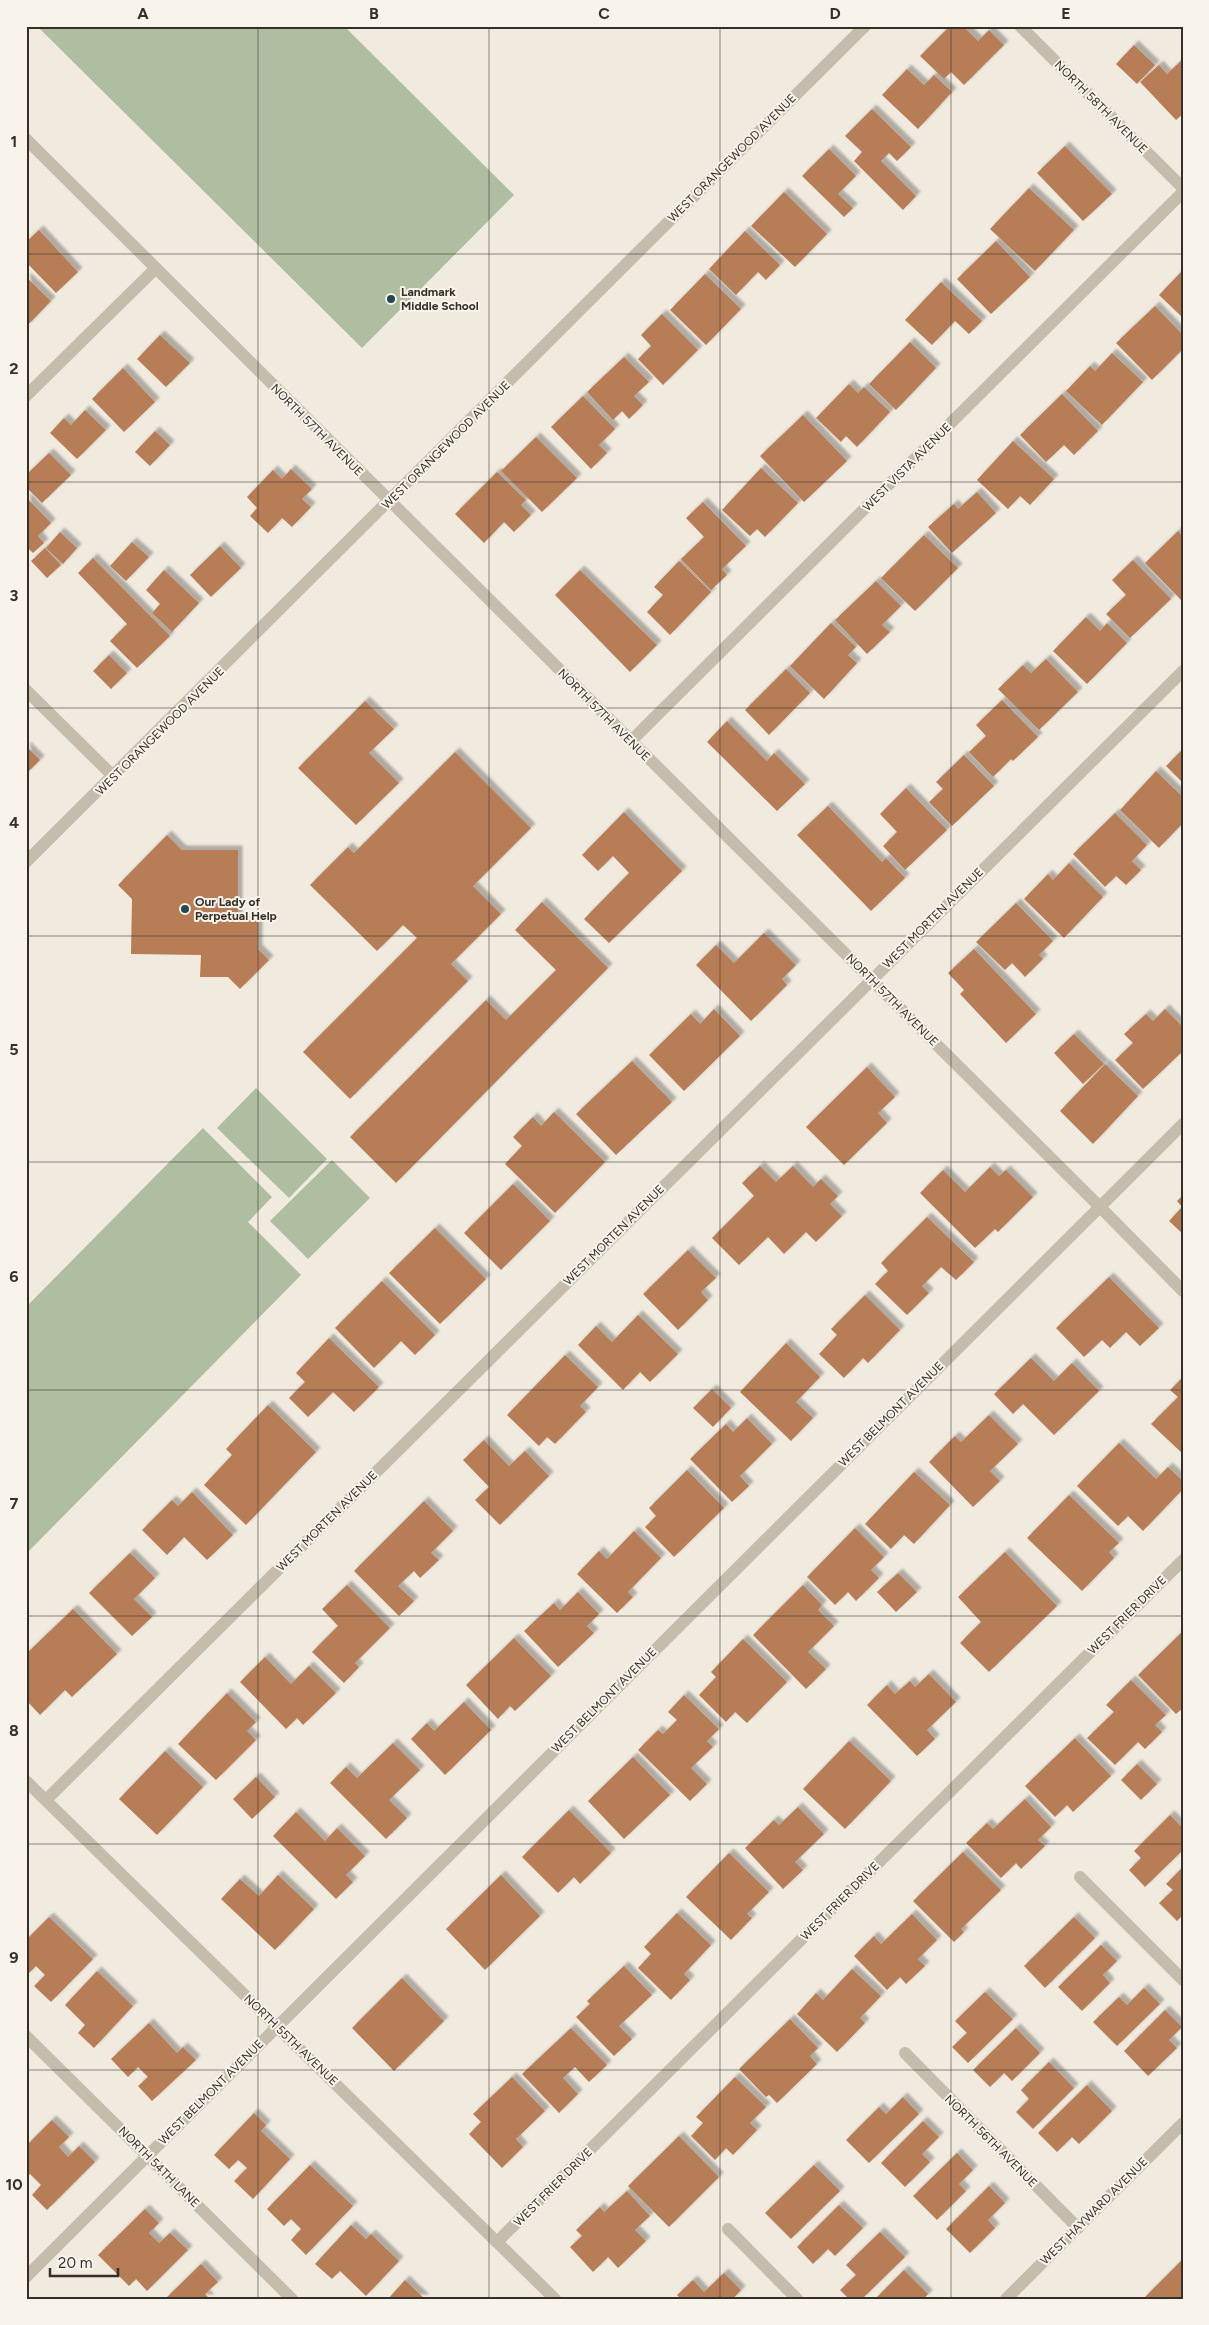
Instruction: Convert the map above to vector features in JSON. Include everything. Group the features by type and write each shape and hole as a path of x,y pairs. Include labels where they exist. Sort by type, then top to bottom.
{"street":[{"name":"WEST ORANGEWOOD AVENUE","path":"26,862 390,502 865,26"},
{"name":"NORTH 58TH AVENUE","path":"1020,26 1183,188"},
{"name":"NORTH 57TH AVENUE","path":"26,139 1099,1206 1183,1292"},
{"name":"WEST VISTA AVENUE","path":"631,742 1183,192"},
{"path":"26,396 156,268"},
{"name":"WEST MORTEN AVENUE","path":"46,1800 1183,671"},
{"path":"26,690 114,777"},
{"name":"WEST BELMONT AVENUE","path":"26,2277 1183,1124"},
{"name":"WEST FRIER DRIVE","path":"497,2242 1183,1560"},
{"name":"NORTH 55TH AVENUE","path":"26,1782 555,2299"},
{"path":"1080,1877 1183,1980"},
{"name":"NORTH 54TH LANE","path":"26,2036 292,2299"},
{"name":"NORTH 56TH AVENUE","path":"905,2053 1078,2228"},
{"name":"WEST HAYWARD AVENUE","path":"1006,2299 1183,2123"},
{"path":"728,2229 798,2299"}],"green space":[{"path":"37,26 344,26 514,195 362,348"},
{"path":"256,1088 327,1159 289,1198 217,1128"},
{"path":"203,1128 272,1197 248,1222 301,1275 26,1554 26,1307"},
{"path":"332,1160 370,1198 308,1259 270,1221"}],"building":[{"path":"950,26 963,26 978,41 989,30 1004,45 964,85 951,72 944,79 920,56"},
{"path":"1134,45 1155,65 1137,84 1116,64"},
{"path":"1183,59 1183,114 1176,120 1140,82 1159,65 1167,74"},
{"path":"907,69 924,85 934,75 952,92 918,129 882,95"},
{"path":"872,109 911,147 897,161 889,153 881,161 916,196 903,210 854,161 862,152 845,136"},
{"path":"1065,146 1112,194 1083,221 1037,173"},
{"path":"829,149 856,176 838,194 853,208 844,217 802,176"},
{"path":"1029,188 1074,230 1035,271 990,229"},
{"path":"784,192 827,234 795,267 751,226"},
{"path":"39,230 78,272 56,293 26,262 26,242"},
{"path":"745,231 780,265 766,280 758,272 736,295 709,269"},
{"path":"996,241 1030,277 991,314 957,279"},
{"path":"1183,270 1183,318 1159,295"},
{"path":"705,274 741,309 706,345 670,310"},
{"path":"26,277 51,301 26,327"},
{"path":"941,282 982,321 969,334 955,321 932,345 905,320"},
{"path":"1155,306 1183,335 1183,349 1152,380 1116,343"},
{"path":"662,314 698,350 663,385 638,359 651,346 641,335"},
{"path":"160,335 190,363 166,387 137,359"},
{"path":"910,342 936,368 896,410 869,384"},
{"path":"1112,353 1143,382 1102,425 1066,391 1090,366 1095,371"},
{"path":"624,357 649,382 634,396 643,405 629,419 622,411 613,420 587,392"},
{"path":"123,368 155,402 124,432 92,399"},
{"path":"849,384 858,393 864,387 890,412 857,447 846,436 841,442 816,418"},
{"path":"1062,394 1098,431 1074,455 1064,445 1046,462 1020,435"},
{"path":"583,396 615,429 599,445 607,453 591,469 551,427"},
{"path":"85,410 106,430 77,459 50,433 64,418 71,425"},
{"path":"803,415 847,461 804,502 760,456"},
{"path":"155,431 170,445 150,466 135,452"},
{"path":"536,437 577,478 542,512 501,471"},
{"path":"1013,441 1054,479 1030,505 1020,496 1008,509 977,480"},
{"path":"49,453 71,475 42,503 26,487 26,475"},
{"path":"761,468 798,503 765,537 757,529 750,536 722,510"},
{"path":"291,469 312,489 302,499 311,507 292,527 282,518 268,533 250,516 257,508 247,497 273,470 282,479"},
{"path":"497,472 526,500 521,505 531,515 514,532 504,522 484,543 455,514"},
{"path":"977,492 996,513 952,553 928,527 954,504 958,509"},
{"path":"26,497 51,523 38,536 44,543 33,553 26,546"},
{"path":"703,502 746,546 722,569 727,575 711,590 681,559 704,537 686,518"},
{"path":"1178,531 1183,537 1182,601 1145,563"},
{"path":"60,532 77,548 63,564 46,548"},
{"path":"924,535 958,568 915,611 881,578"},
{"path":"132,542 149,557 126,581 110,566"},
{"path":"220,546 241,568 211,597 190,575"},
{"path":"45,548 61,565 47,578 31,561"},
{"path":"93,558 170,636 137,668 110,641 127,624 78,573"},
{"path":"1133,560 1171,599 1130,638 1106,614 1126,595 1112,580"},
{"path":"679,561 711,592 670,635 647,612 663,595 654,587"},
{"path":"164,570 199,603 172,632 152,613 160,604 146,590"},
{"path":"580,570 657,645 630,672 555,595"},
{"path":"876,581 901,606 882,625 890,632 867,654 835,620"},
{"path":"1086,617 1100,631 1107,623 1127,643 1087,684 1053,651"},
{"path":"831,623 856,647 848,655 857,663 824,699 790,666"},
{"path":"109,655 127,673 111,689 93,671"},
{"path":"1046,659 1078,692 1039,730 998,689 1023,665 1031,673"},
{"path":"786,669 810,693 769,735 745,710"},
{"path":"1002,700 1038,737 993,777 969,752 986,736 976,725"},
{"path":"365,701 394,729 369,753 399,783 356,825 298,768"},
{"path":"727,721 767,761 774,753 805,784 777,811 707,742"},
{"path":"26,746 40,760 26,774"},
{"path":"1183,749 1183,783 1166,766"},
{"path":"455,752 531,828 473,886 501,914 451,964 468,981 350,1099 303,1052 417,938 403,925 377,951 310,885 348,847 354,853"},
{"path":"964,755 994,786 952,826 929,802 943,789 936,782"},
{"path":"1156,771 1183,797 1183,823 1159,848 1120,810"},
{"path":"906,788 947,830 905,870 883,846 897,832 880,814"},
{"path":"828,806 882,862 886,858 905,878 871,911 797,835"},
{"path":"624,812 682,871 609,943 584,919 629,873 613,856 598,871 582,855"},
{"path":"1115,813 1147,845 1132,861 1141,870 1126,885 1116,876 1105,887 1073,854"},
{"name":"Our Lady of Perpetual Help","path":"167,835 182,850 238,850 238,920 258,920 258,949 269,960 240,989 228,977 200,977 201,955 131,954 132,899 118,885"},
{"path":"1069,863 1103,897 1064,938 1024,899 1048,874 1053,880"},
{"path":"542,902 608,968 396,1183 350,1137 486,1000 506,1020 556,970 515,930"},
{"path":"1016,903 1053,941 1039,955 1043,959 1025,977 1012,963 1005,970 976,942"},
{"path":"764,933 796,965 782,979 787,985 751,1021 696,965 716,945 734,963"},
{"path":"974,949 1036,1014 1006,1043 960,994 964,990 948,973"},
{"path":"714,1009 740,1036 684,1091 649,1055 691,1014 700,1024"},
{"path":"1165,1009 1183,1027 1183,1051 1143,1089 1115,1060 1133,1043 1124,1034 1146,1014 1153,1021"},
{"path":"1074,1034 1104,1064 1083,1084 1054,1053"},
{"path":"632,1061 672,1102 616,1155 576,1114"},
{"path":"1105,1064 1138,1096 1093,1144 1060,1111"},
{"path":"867,1067 895,1097 878,1113 887,1123 844,1165 806,1127"},
{"path":"554,1112 605,1162 555,1213 505,1164 522,1146 513,1137 533,1117 541,1126"},
{"path":"760,1166 776,1182 793,1166 813,1187 821,1179 838,1196 830,1204 842,1216 816,1242 806,1232 784,1254 768,1237 739,1265 712,1238 754,1196 742,1183"},
{"path":"990,1167 999,1176 1006,1170 1033,1197 998,1232 995,1229 975,1248 920,1193 943,1170 965,1192"},
{"path":"513,1184 550,1221 501,1270 464,1233"},
{"path":"1183,1195 1183,1234 1169,1221 1182,1207 1177,1201"},
{"path":"927,1217 974,1262 956,1280 941,1267 922,1286 929,1293 907,1315 875,1284 888,1271 881,1263"},
{"path":"435,1228 486,1279 440,1324 389,1273"},
{"path":"688,1250 716,1278 701,1292 708,1300 678,1330 643,1294"},
{"path":"1109,1277 1159,1328 1140,1346 1126,1332 1110,1348 1102,1340 1084,1357 1056,1328"},
{"path":"382,1281 435,1335 415,1355 401,1341 374,1368 335,1328"},
{"path":"865,1295 900,1330 868,1363 863,1358 844,1378 819,1354 837,1335 831,1329"},
{"path":"638,1315 678,1354 650,1382 640,1372 623,1390 578,1345 596,1326 612,1342"},
{"path":"329,1338 379,1387 354,1412 333,1392 308,1417 289,1398 305,1382 296,1373"},
{"path":"786,1343 820,1377 796,1402 813,1418 791,1441 740,1392"},
{"path":"565,1355 598,1387 580,1406 586,1412 555,1444 547,1437 539,1446 507,1415"},
{"path":"1031,1358 1054,1381 1072,1363 1099,1391 1054,1435 1023,1404 1013,1414 994,1394"},
{"path":"1183,1377 1183,1454 1151,1424 1178,1397 1170,1390"},
{"path":"712,1389 731,1408 713,1427 693,1408"},
{"path":"268,1405 316,1452 246,1525 204,1485 232,1455 226,1449"},
{"path":"989,1415 1018,1444 990,1471 1000,1481 973,1507 929,1462 955,1436 961,1442"},
{"path":"747,1418 772,1444 740,1476 749,1486 732,1502 690,1459 726,1424 733,1432"},
{"path":"484,1440 509,1466 525,1451 549,1476 500,1525 475,1500 489,1487 463,1460"},
{"path":"1119,1443 1156,1479 1168,1467 1183,1481 1183,1489 1143,1531 1128,1516 1118,1526 1077,1486"},
{"path":"687,1470 724,1508 674,1557 645,1527 656,1516 649,1508"},
{"path":"914,1472 950,1505 914,1544 904,1535 891,1549 865,1524"},
{"path":"192,1492 233,1535 207,1560 184,1537 167,1555 142,1530 172,1500 178,1506"},
{"path":"1069,1495 1119,1543 1109,1552 1114,1558 1082,1591 1027,1538"},
{"path":"424,1501 453,1531 431,1553 439,1560 420,1578 414,1571 398,1586 414,1601 399,1616 354,1571"},
{"path":"855,1528 884,1557 871,1570 879,1578 856,1601 848,1592 835,1605 807,1577"},
{"path":"634,1531 661,1558 628,1592 633,1597 617,1613 577,1574 599,1551 607,1559"},
{"path":"1005,1552 1057,1606 989,1672 960,1643 981,1622 958,1597"},
{"path":"130,1553 155,1578 134,1599 152,1617 132,1636 89,1593"},
{"path":"898,1573 917,1592 896,1612 877,1592"},
{"path":"347,1585 390,1628 355,1663 359,1667 344,1683 312,1652 338,1626 322,1609"},
{"path":"803,1585 822,1605 818,1610 834,1626 808,1652 826,1669 806,1689 753,1635"},
{"path":"578,1592 599,1614 587,1626 594,1633 558,1667 524,1631 554,1603 560,1610"},
{"path":"73,1609 117,1654 72,1697 65,1690 40,1715 26,1700 26,1654"},
{"path":"1181,1633 1183,1635 1183,1708 1176,1714 1138,1675"},
{"path":"514,1638 551,1676 515,1711 510,1706 498,1719 466,1685"},
{"path":"743,1639 787,1682 747,1723 735,1712 726,1722 699,1695 716,1677 711,1672"},
{"path":"265,1657 291,1684 309,1666 336,1693 303,1725 297,1718 286,1729 240,1682"},
{"path":"929,1674 956,1702 927,1730 935,1739 917,1756 867,1705 887,1685 895,1694 910,1681 915,1687"},
{"path":"1131,1680 1166,1715 1155,1725 1162,1732 1145,1749 1138,1742 1115,1765 1087,1738 1114,1712 1106,1705"},
{"path":"227,1693 256,1722 247,1731 256,1740 216,1780 178,1744"},
{"path":"684,1695 719,1729 707,1741 713,1747 691,1768 707,1784 690,1801 638,1750 658,1730 663,1734 677,1720 668,1712"},
{"path":"464,1702 491,1730 445,1775 411,1739 427,1723 434,1731"},
{"path":"1075,1738 1111,1776 1073,1812 1067,1805 1055,1817 1025,1786"},
{"path":"849,1741 891,1781 845,1829 803,1789"},
{"path":"393,1743 420,1770 389,1800 407,1818 386,1839 330,1783 346,1767 357,1778"},
{"path":"165,1751 203,1787 157,1835 119,1799"},
{"path":"633,1757 670,1795 624,1839 588,1801"},
{"path":"1137,1764 1157,1784 1141,1800 1121,1780"},
{"path":"256,1777 275,1797 252,1819 233,1799"},
{"path":"1025,1799 1051,1827 1038,1840 1045,1846 1021,1869 1016,1863 1001,1878 966,1843 987,1823 993,1829"},
{"path":"798,1807 824,1834 795,1862 803,1870 783,1889 745,1848 774,1820 779,1825"},
{"path":"569,1810 611,1853 580,1884 574,1877 558,1893 522,1857"},
{"path":"296,1812 325,1841 337,1828 365,1856 346,1875 353,1882 336,1899 273,1836"},
{"path":"1170,1815 1183,1828 1183,1850 1145,1887 1129,1870 1141,1858 1134,1851"},
{"path":"963,1852 1001,1890 961,1929 964,1932 954,1942 913,1901"},
{"path":"729,1853 769,1892 747,1914 752,1918 731,1940 686,1897"},
{"path":"1183,1867 1183,1915 1177,1921 1159,1903 1173,1890 1166,1884"},
{"path":"278,1875 314,1909 275,1950 221,1899 240,1879 259,1896"},
{"path":"501,1875 540,1916 485,1970 446,1929"},
{"path":"677,1913 711,1945 684,1974 690,1980 671,2000 638,1968 651,1954 644,1947"},
{"path":"912,1914 937,1940 918,1959 925,1966 906,1984 900,1977 887,1990 854,1956 874,1936 881,1944"},
{"path":"49,1917 93,1959 51,2002 34,1986 45,1975 36,1966 26,1976 26,1940"},
{"path":"1074,1917 1095,1938 1045,1988 1024,1966"},
{"path":"1101,1945 1117,1961 1103,1975 1110,1983 1082,2011 1058,1987"},
{"path":"624,1966 652,1995 619,2026 632,2039 614,2056 576,2017 590,2004 587,2001"},
{"path":"852,1969 881,1996 860,2018 865,2023 837,2052 797,2014 816,1993 823,2000"},
{"path":"97,1971 133,2006 94,2048 78,2033 85,2025 65,2005"},
{"path":"402,1978 444,2021 394,2071 352,2028"},
{"path":"1144,1988 1160,2004 1117,2046 1093,2022 1119,1997 1127,2005"},
{"path":"985,1992 1013,2019 968,2063 952,2047 967,2033 955,2021"},
{"path":"1165,2010 1182,2027 1169,2040 1177,2048 1148,2076 1124,2051"},
{"path":"790,2019 818,2048 810,2056 817,2064 777,2103 769,2095 766,2097 739,2069"},
{"path":"149,2023 177,2053 183,2047 196,2060 152,2101 138,2086 148,2077 138,2067 128,2077 111,2059"},
{"path":"571,2028 607,2065 589,2082 575,2067 563,2078 578,2094 559,2113 522,2074"},
{"path":"1016,2028 1040,2053 1012,2081 1004,2073 990,2087 973,2070"},
{"path":"1049,2062 1074,2088 1033,2129 1016,2112 1029,2099 1021,2090"},
{"path":"512,2077 545,2111 516,2139 523,2147 502,2168 469,2134 481,2122 473,2114"},
{"path":"735,2077 766,2107 750,2123 757,2130 733,2155 726,2148 715,2160 691,2136 703,2123 696,2117"},
{"path":"1087,2085 1112,2111 1079,2144 1072,2137 1057,2152 1038,2133"},
{"path":"903,2097 919,2114 869,2163 846,2140 879,2107 886,2114"},
{"path":"254,2113 266,2125 261,2131 290,2159 253,2199 234,2181 247,2168 238,2160 229,2169 214,2155"},
{"path":"52,2120 69,2137 59,2147 68,2157 79,2146 95,2162 47,2210 32,2195 41,2185 30,2174 26,2178 26,2146"},
{"path":"923,2121 939,2137 922,2154 930,2162 905,2187 881,2163"},
{"path":"679,2136 719,2177 669,2227 628,2186"},
{"path":"957,2153 973,2170 959,2184 966,2191 937,2220 913,2196"},
{"path":"310,2165 353,2206 306,2255 291,2240 301,2229 291,2219 284,2226 267,2209"},
{"path":"814,2165 840,2191 791,2239 765,2213"},
{"path":"989,2186 1005,2203 988,2220 995,2228 970,2253 946,2229"},
{"path":"627,2191 650,2216 635,2230 646,2241 618,2268 608,2257 593,2272 570,2247 582,2236 576,2230 600,2207 604,2212"},
{"path":"839,2205 863,2228 835,2256 828,2249 813,2264 797,2247"},
{"path":"145,2209 159,2223 149,2233 159,2243 170,2233 188,2250 147,2291 136,2279 129,2286 98,2255"},
{"path":"351,2225 366,2239 371,2234 399,2261 366,2296 340,2271 332,2279 315,2264"},
{"path":"880,2232 905,2257 862,2299 849,2299 840,2290 856,2275 846,2265"},
{"path":"1183,2259 1183,2299 1143,2299"},
{"path":"201,2264 218,2282 205,2294 210,2299 165,2299"},
{"path":"904,2270 928,2294 924,2299 875,2299"},
{"path":"724,2273 741,2290 733,2299 681,2299 677,2295 693,2280 704,2292"},
{"path":"405,2280 425,2299 388,2299"}],"place":[{"name":"Landmark Middle School","path":"391,299"},
{"name":"Our Lady of Perpetual Help","path":"185,909"}]}
